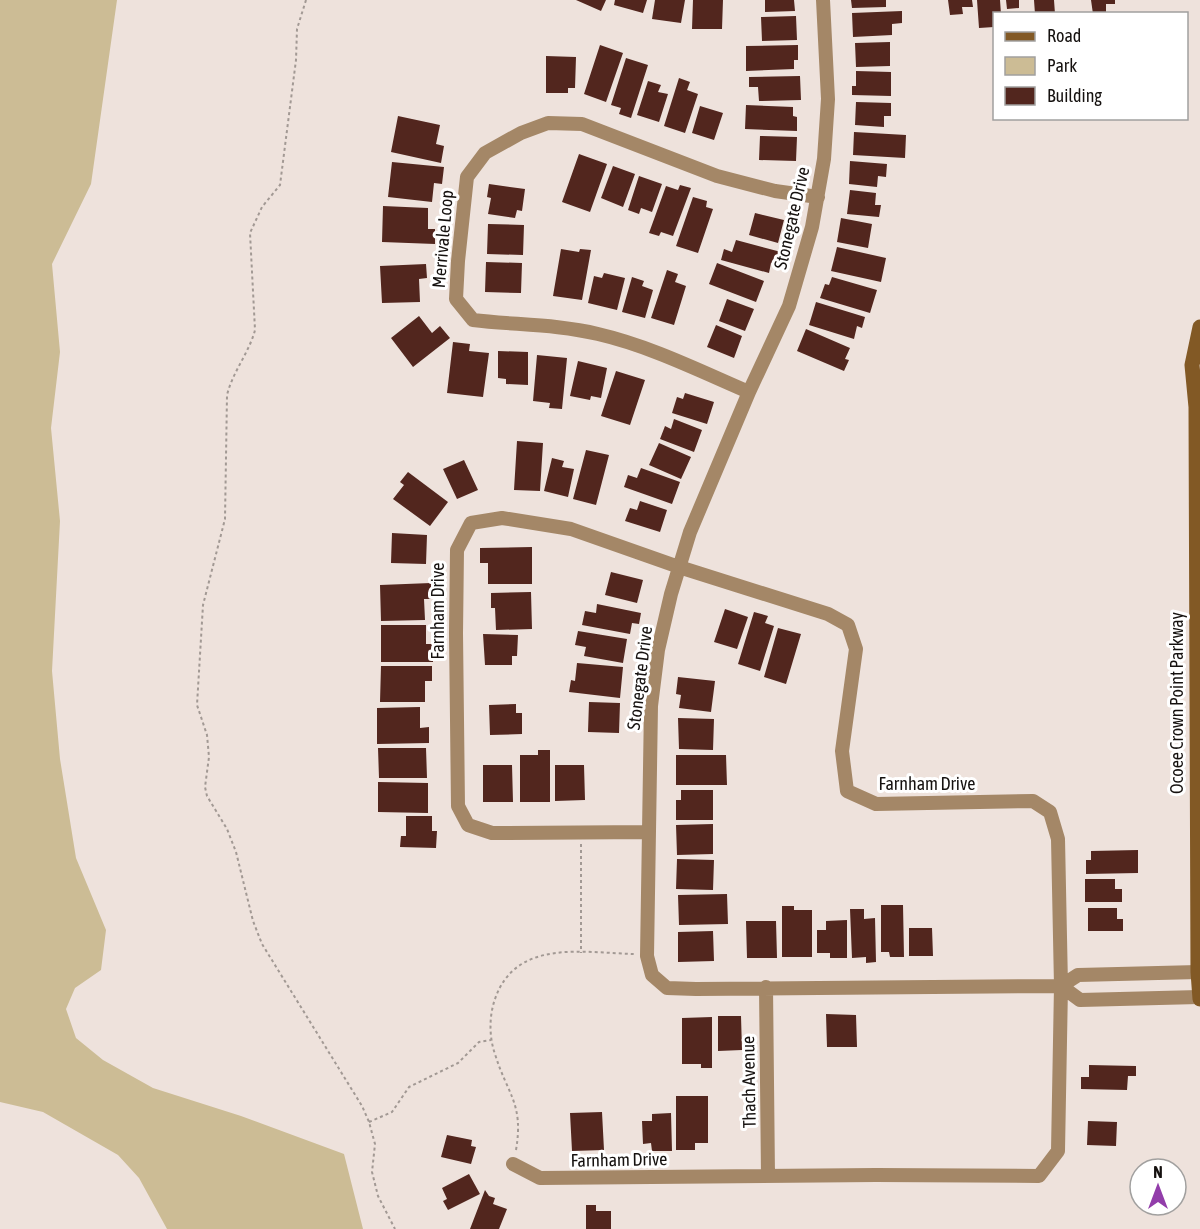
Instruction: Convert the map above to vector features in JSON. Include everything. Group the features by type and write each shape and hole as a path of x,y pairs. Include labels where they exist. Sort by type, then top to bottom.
{"street":[{"name":"Stonegate Drive","path":"823,0 828,99 824,159 812,227 789,306 749,392 690,532 658,651 651,706 647,954 652,975 668,988 1061,986 1078,975 1198,972"},
{"name":"Merrivale Loop","path":"749,392 657,353 598,334 552,327 473,320 456,299 466,177 485,153 521,132 548,123 582,124 717,176 775,191 818,197"},
{"name":"Ocoee Crown Point Parkway","path":"1200,327 1192,365 1198,403 1198,972 1200,998"},
{"name":"Farnham Drive","path":"513,1164 540,1178 1039,1176 1058,1151 1061,986 1058,839 1050,812 1033,801 876,804 847,791 842,751 856,649 848,625 828,614 679,567 571,529 502,518 471,523 457,550 456,633 458,806 468,825 492,833 649,832"},
{"name":"Stonegate Drive","path":"1061,986 1080,1000 1200,998"},
{"name":"Thach Avenue","path":"766,987 768,1176"}],"path":[{"path":"306,0 297,28 296,60 280,185 262,207 250,232 255,330 251,344 231,379 227,395 225,519 203,605 197,705 207,735 209,757 205,787 207,796 227,829 236,852 253,921 262,944 362,1106 375,1144 372,1172 378,1196 395,1229"},
{"path":"580,832 581,953"},
{"path":"513,1164 519,1134 516,1105 500,1070 491,1040 493,1005 506,977 525,961 551,953 647,954"},
{"path":"369,1122 392,1112 409,1087 458,1063 479,1042 491,1040"}],"green space":[{"path":"0,0 117,0 91,184 52,264 60,352 51,428 60,521 52,671 60,759 76,858 106,930 101,970 75,988 66,1009 76,1038 103,1060 153,1088 241,1116 344,1154 363,1229 167,1229 139,1178 118,1155 43,1112 0,1102"}],"building":[{"path":"576,0 606,0 601,11"},
{"path":"615,0 647,0 643,13 614,5"},
{"path":"655,0 685,0 681,23 652,19"},
{"path":"693,0 723,0 722,29 692,29"},
{"path":"765,0 794,0 795,11 765,12"},
{"path":"851,0 886,0 886,7 852,8"},
{"path":"948,0 972,0 973,7 962,7 963,14 950,15"},
{"path":"977,0 1000,0 1001,12 993,12 993,27 979,28"},
{"path":"1006,0 1019,0 1019,8 1007,9"},
{"path":"1034,0 1054,0 1055,12 1035,12"},
{"path":"1091,0 1115,0 1115,4 1106,4 1106,12 1093,12"},
{"path":"902,11 902,23 892,24 892,35 853,37 852,13"},
{"path":"796,16 797,40 762,41 761,17"},
{"path":"890,42 890,66 856,67 855,43"},
{"path":"600,45 623,53 606,102 584,94"},
{"path":"798,45 798,60 794,60 794,69 746,71 746,46"},
{"path":"546,56 576,57 575,88 568,88 568,93 546,93"},
{"path":"626,58 648,65 631,118 619,114 621,108 611,105"},
{"path":"856,71 891,72 891,96 852,95 852,86 856,86"},
{"path":"800,76 801,100 759,101 758,87 749,87 749,77"},
{"path":"679,78 690,82 687,90 698,94 685,133 664,126"},
{"path":"648,81 661,85 658,92 668,94 659,122 637,115"},
{"path":"856,102 891,103 891,116 884,116 884,127 855,125"},
{"path":"746,105 793,107 793,116 797,117 797,131 745,129"},
{"path":"700,106 723,113 714,140 692,133"},
{"path":"398,116 440,125 436,144 444,146 441,163 391,152"},
{"path":"854,132 906,135 905,158 853,155"},
{"path":"760,136 797,137 796,161 759,160"},
{"path":"579,154 607,164 590,212 562,202"},
{"path":"850,161 887,164 886,177 878,176 877,187 849,184"},
{"path":"392,162 444,167 442,184 434,183 432,202 388,197"},
{"path":"613,166 635,174 623,207 601,198"},
{"path":"639,176 662,184 652,212 641,208 639,214 628,210"},
{"path":"489,184 525,189 522,211 517,210 515,218 488,214 491,198 487,197"},
{"path":"680,185 691,188 673,236 661,232 659,236 649,233 666,186 678,190"},
{"path":"850,190 876,193 875,205 881,205 879,217 847,214"},
{"path":"693,197 707,201 706,207 713,209 698,253 676,246"},
{"path":"383,206 428,208 428,229 435,229 435,244 382,242"},
{"path":"755,213 784,220 778,243 749,235"},
{"path":"841,218 872,224 868,248 837,242"},
{"path":"488,224 524,225 523,255 487,254"},
{"path":"736,240 781,252 778,264 771,263 769,273 721,260 724,249 732,252"},
{"path":"837,247 886,258 881,282 831,271"},
{"path":"561,249 579,252 580,249 591,250 582,300 553,296"},
{"path":"486,262 522,263 521,293 485,292"},
{"path":"717,263 764,281 756,302 709,284"},
{"path":"426,264 427,278 419,279 420,302 382,303 380,266"},
{"path":"667,270 678,274 675,282 686,286 674,325 651,318"},
{"path":"604,273 625,278 617,310 588,303 594,276 602,278"},
{"path":"632,277 644,281 642,286 653,290 645,318 622,312"},
{"path":"832,277 877,290 870,313 820,298 825,284 829,285"},
{"path":"727,299 754,309 745,331 719,321"},
{"path":"816,302 865,317 862,328 857,326 854,339 809,325"},
{"path":"419,316 432,333 440,326 450,338 413,367 391,338"},
{"path":"716,325 742,336 734,358 707,347"},
{"path":"806,329 850,348 845,359 849,360 844,371 797,351"},
{"path":"453,342 470,344 469,351 489,353 483,397 447,393"},
{"path":"498,351 528,352 528,385 506,384 506,379 498,378"},
{"path":"537,355 567,358 562,409 549,408 550,403 533,401"},
{"path":"578,361 607,368 601,398 591,396 590,400 570,396"},
{"path":"616,371 645,380 630,425 601,416"},
{"path":"685,393 714,402 707,424 672,413 677,397 683,399"},
{"path":"674,419 702,430 694,452 660,439 665,426 671,429"},
{"path":"517,441 543,443 540,491 514,490"},
{"path":"659,443 691,457 681,479 649,465"},
{"path":"586,450 609,455 596,505 573,499"},
{"path":"552,458 564,461 562,467 574,469 568,497 544,491"},
{"path":"464,460 478,490 457,499 443,469"},
{"path":"641,468 680,482 672,504 624,487 628,475 637,478"},
{"path":"408,472 448,502 430,526 393,499 404,485 400,482"},
{"path":"640,501 667,510 660,532 625,521 630,508 637,510"},
{"path":"392,533 427,535 426,564 391,563"},
{"path":"532,547 532,584 488,584 488,563 480,563 480,548"},
{"path":"611,572 643,580 637,603 605,595"},
{"path":"431,583 432,599 424,599 425,620 381,621 380,585"},
{"path":"531,592 532,629 496,630 495,608 491,608 491,593"},
{"path":"597,604 641,613 639,624 632,623 630,634 582,625 585,611 596,613"},
{"path":"725,609 748,617 737,649 714,642"},
{"path":"754,612 768,616 765,623 774,626 760,671 738,664"},
{"path":"381,625 426,625 426,644 433,644 433,662 381,662"},
{"path":"778,628 801,634 786,684 764,677"},
{"path":"578,631 627,639 623,663 584,656 586,647 575,645"},
{"path":"483,634 518,635 517,656 512,656 512,665 485,665"},
{"path":"577,663 623,667 620,698 569,692 571,680 575,681"},
{"path":"381,666 432,666 432,681 425,681 425,702 380,702"},
{"path":"678,677 715,681 711,712 679,708 681,695 676,694"},
{"path":"589,702 620,703 619,733 588,732"},
{"path":"516,704 516,713 522,713 522,734 490,735 489,705"},
{"path":"420,707 420,728 429,727 429,743 377,744 377,708"},
{"path":"678,718 714,719 713,750 679,749"},
{"path":"378,748 426,748 427,778 379,778"},
{"path":"538,750 550,750 550,802 520,802 520,755 538,755"},
{"path":"676,755 726,755 727,785 676,785"},
{"path":"483,765 512,765 513,802 483,802"},
{"path":"555,765 584,765 585,800 555,801"},
{"path":"378,782 428,783 428,813 378,812"},
{"path":"681,790 713,790 713,820 676,820 676,800 681,800"},
{"path":"406,816 432,816 432,831 437,831 436,848 400,847 401,836 406,836"},
{"path":"713,824 713,854 677,855 676,825"},
{"path":"1138,850 1138,873 1086,874 1086,860 1091,860 1091,851"},
{"path":"677,859 714,860 713,890 676,889"},
{"path":"1085,879 1115,879 1115,889 1122,889 1122,902 1085,902"},
{"path":"727,894 728,924 679,925 678,895"},
{"path":"881,905 903,905 904,957 890,957 889,952 881,952"},
{"path":"782,906 794,906 794,910 812,910 812,957 782,957"},
{"path":"1088,908 1117,908 1117,919 1123,919 1123,931 1088,931"},
{"path":"850,909 864,909 864,919 875,918 876,962 866,963 866,957 852,958"},
{"path":"847,920 847,958 830,958 830,953 817,953 817,930 826,930 826,921"},
{"path":"746,921 776,921 777,958 747,958"},
{"path":"909,928 932,928 933,956 909,956"},
{"path":"713,931 714,961 678,962 678,932"},
{"path":"826,1014 856,1015 857,1047 827,1047"},
{"path":"718,1016 741,1016 742,1050 718,1051"},
{"path":"712,1017 712,1068 701,1068 701,1064 682,1064 682,1018"},
{"path":"1089,1065 1136,1066 1136,1076 1128,1076 1127,1090 1081,1089 1081,1077 1089,1077"},
{"path":"676,1096 708,1096 708,1143 695,1143 695,1150 676,1150"},
{"path":"602,1112 604,1150 572,1151 570,1113"},
{"path":"671,1113 672,1151 652,1151 651,1143 643,1144 642,1121 652,1121 652,1114"},
{"path":"1088,1121 1117,1122 1116,1146 1087,1145"},
{"path":"447,1135 472,1140 471,1146 476,1147 471,1164 441,1157"},
{"path":"469,1174 480,1194 448,1210 443,1201 447,1199 442,1188"},
{"path":"485,1190 489,1196 495,1198 493,1204 507,1209 499,1229 470,1229"},
{"path":"586,1205 596,1205 596,1211 611,1211 611,1229 586,1229"}]}
